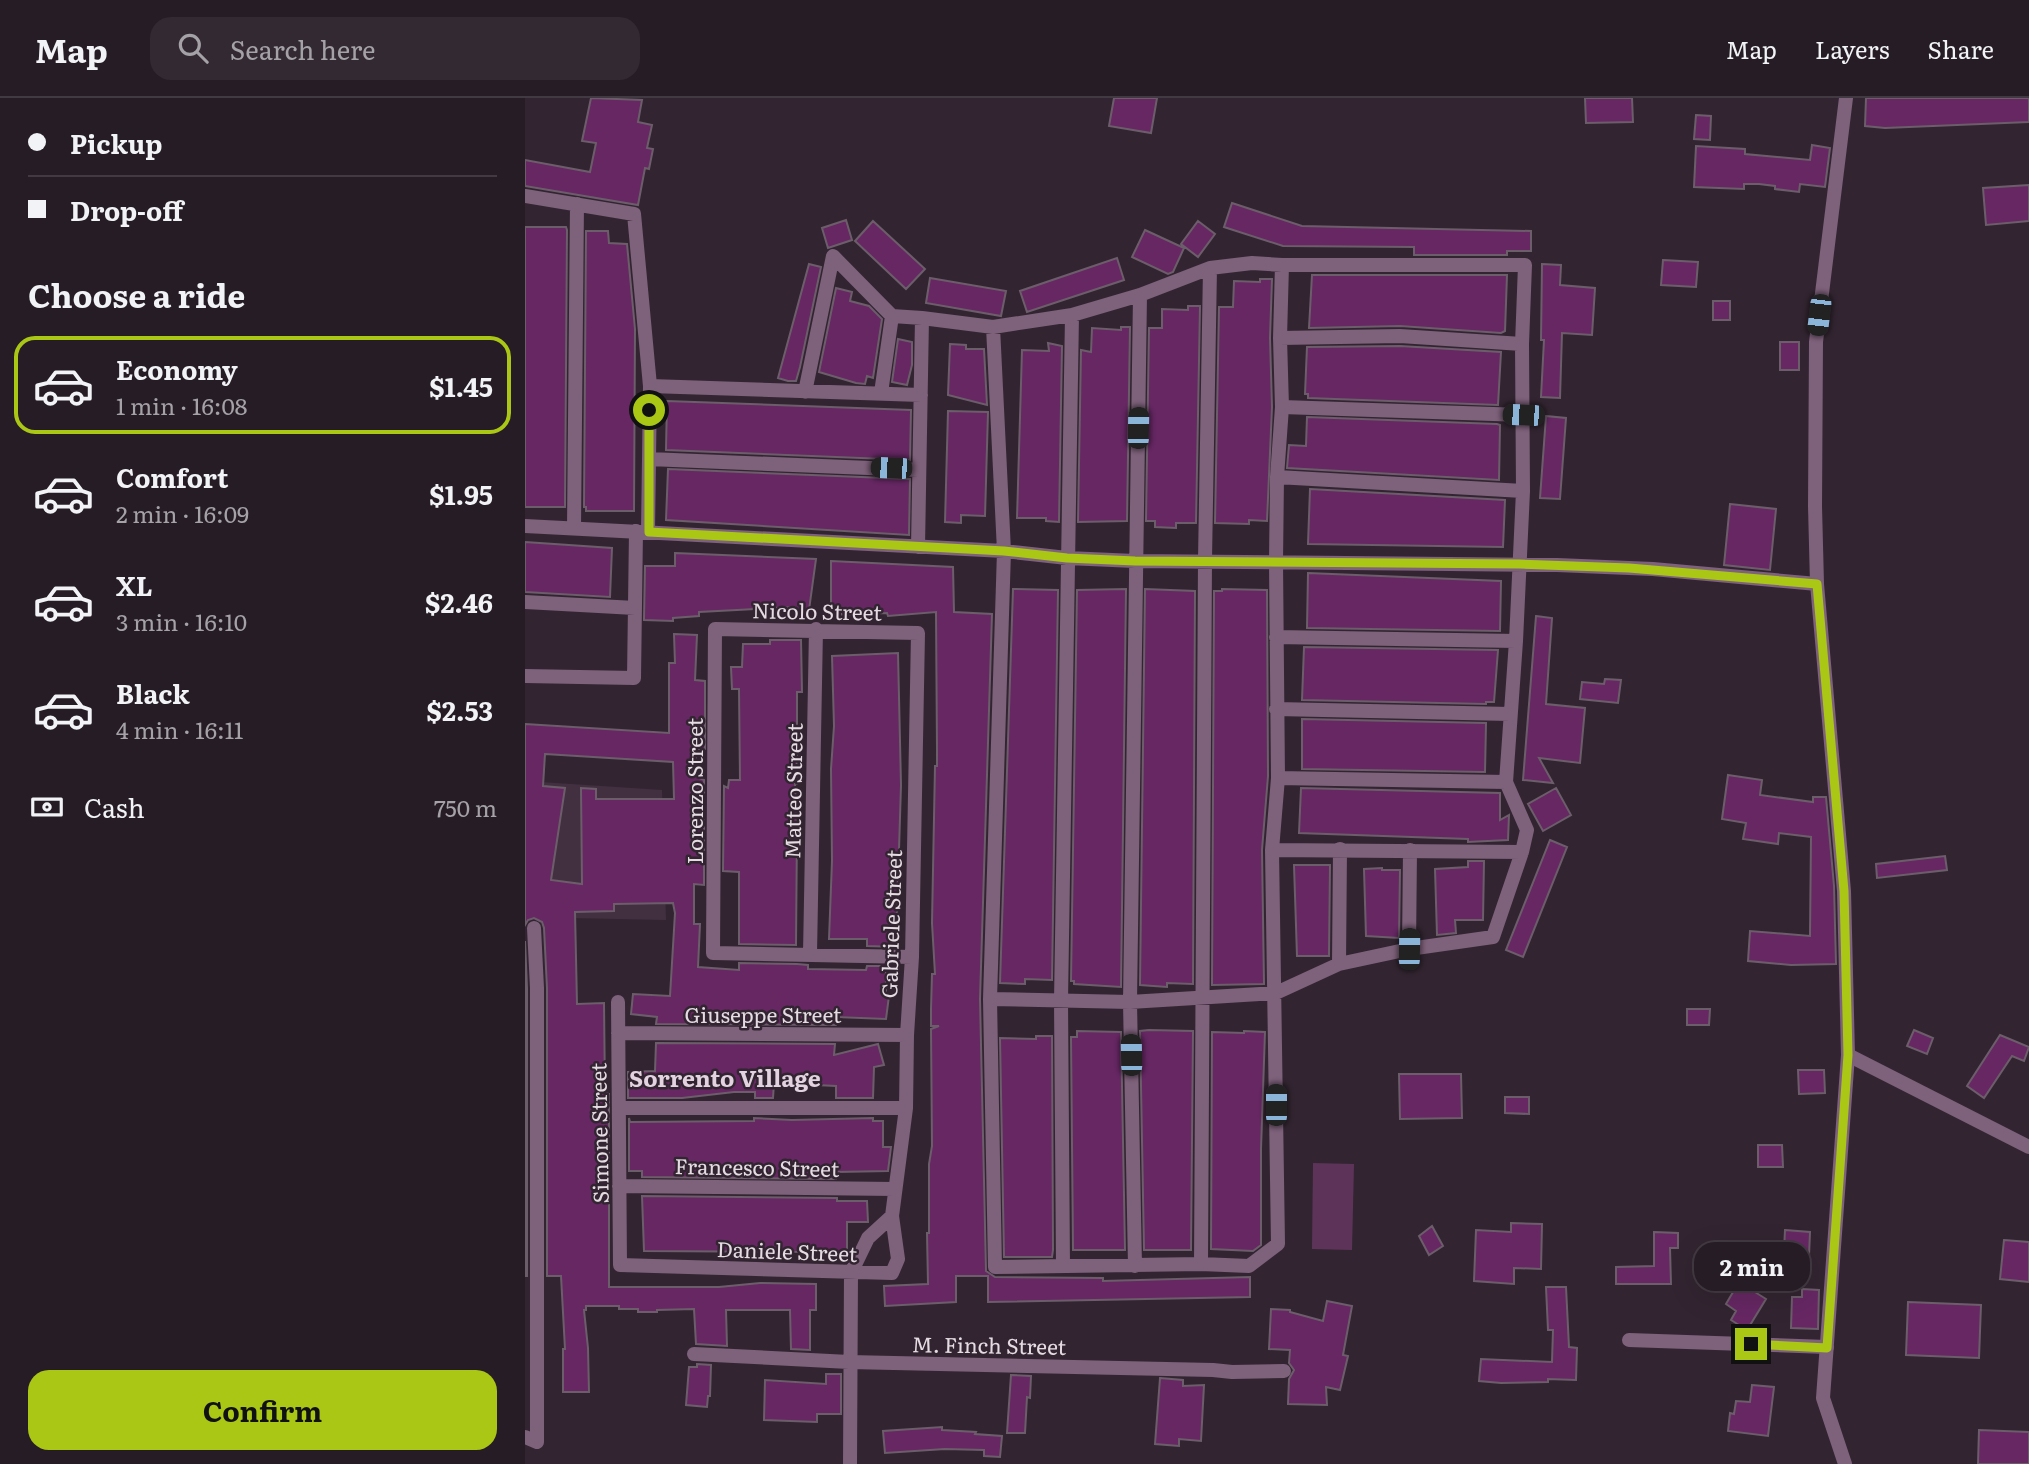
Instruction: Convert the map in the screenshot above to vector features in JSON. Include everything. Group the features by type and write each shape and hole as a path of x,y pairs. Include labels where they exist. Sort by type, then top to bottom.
{"street":[{"path":"1845,1464 1823,1398 1848,1055 1844,891 1817,584 1815,506 1816,342 1846,98"},
{"path":"525,196 634,214 650,386 649,459 635,608 634,678 525,676"},
{"path":"574,528 577,204"},
{"path":"805,391 833,256 893,316 993,327 1072,315 1140,295 1210,268 1252,263 1525,265 1522,344 1523,491 1506,782 1527,830 1493,937 1409,949 1339,964 1276,993 1130,1002 990,999"},
{"path":"993,327 1004,551 990,999 995,1267 1201,1264 1249,1266 1278,1244 1272,850 1278,778 1276,562 1277,477 1282,407 1282,265"},
{"path":"1201,1264 1205,560 1210,268"},
{"path":"1135,1266 1130,1002 1140,295"},
{"path":"1063,1266 1061,1001 1072,315"},
{"path":"881,393 893,316"},
{"path":"918,547 922,318"},
{"path":"1280,338 1400,336 1522,344"},
{"path":"650,386 921,395"},
{"path":"1282,407 1523,415"},
{"path":"649,459 919,470"},
{"path":"1277,477 1523,491"},
{"path":"525,526 1004,551 1067,558 1520,564 1653,569 1817,584"},
{"path":"525,602 635,608"},
{"name":"Nicolo Street","path":"715,629 918,633"},
{"name":"Lorenzo Street","path":"715,629 713,953 810,954"},
{"name":"Matteo Street","path":"810,954 815,629"},
{"name":"Gabriele Street","path":"892,1216 906,1108 912,957 918,633"},
{"path":"1276,637 1516,641"},
{"path":"1276,709 1510,714"},
{"path":"1278,778 1506,782"},
{"path":"1339,964 1340,849"},
{"path":"1272,850 1522,852"},
{"path":"1409,949 1410,850"},
{"path":"525,1437 537,1442 531,989 534,929"},
{"path":"810,954 912,957"},
{"name":"Simone Street","path":"618,1002 620,1265"},
{"name":"Giuseppe Street","path":"618,1033 907,1035"},
{"path":"1848,1055 2029,1147"},
{"path":"619,1108 906,1108"},
{"name":"Francesco Street","path":"619,1186 895,1189"},
{"path":"850,1464 851,1277 869,1238 892,1216"},
{"name":"Daniele Street","path":"620,1265 851,1277 890,1275 894,1271 898,1251 892,1216"},
{"path":"1629,1340 1827,1348"},
{"name":"M. Finch Street","path":"694,1354 849,1362 1232,1372 1284,1370"}],"shaded area":[{"path":"525,781 662,790 666,920 571,918 525,913"},
{"path":"1313,1163 1354,1164 1352,1250 1312,1249"}],"building":[{"path":"591,98 642,100 638,122 652,125 647,148 653,149 649,169 645,168 638,205 525,186 525,160 590,172 596,143 582,141"},
{"path":"1114,98 1157,98 1151,133 1109,126"},
{"path":"1585,98 1632,98 1633,122 1586,123"},
{"path":"1866,98 2029,98 2029,122 1885,128 1865,126"},
{"path":"1696,115 1711,116 1710,140 1694,139"},
{"path":"1812,145 1830,148 1825,187 1800,184 1799,192 1759,184 1744,184 1744,189 1694,187 1696,146 1745,149 1745,154 1810,160"},
{"path":"2029,185 2029,221 1986,225 1983,188"},
{"path":"1232,203 1302,226 1531,231 1531,251 1507,251 1507,255 1414,255 1414,247 1283,246 1224,227"},
{"path":"846,220 852,240 828,248 822,228"},
{"path":"873,221 925,269 906,289 855,241"},
{"path":"1198,221 1215,234 1198,257 1181,244"},
{"path":"525,227 566,227 567,230 565,507 525,507"},
{"path":"1145,230 1184,248 1173,272 1168,274 1132,257"},
{"path":"586,231 608,231 609,243 627,244 635,329 634,511 586,511 584,507"},
{"path":"1117,258 1124,280 1027,312 1020,291"},
{"path":"1663,260 1698,262 1696,287 1661,285"},
{"path":"809,264 821,267 796,381 788,381 778,378"},
{"path":"1542,264 1561,265 1560,285 1595,288 1592,335 1562,333 1560,398 1541,397 1544,340 1541,340"},
{"path":"1312,275 1507,275 1505,331 1501,333 1400,326 1309,328"},
{"path":"930,278 1006,291 1001,316 926,303"},
{"path":"1260,279 1272,279 1272,407 1267,521 1249,520 1249,524 1215,523 1219,307 1233,307 1234,281 1260,282"},
{"path":"836,288 852,292 850,301 869,306 882,319 873,378 867,376 865,384 819,372"},
{"path":"1713,301 1730,301 1730,320 1713,320"},
{"path":"1188,306 1200,306 1196,523 1176,523 1176,528 1155,527 1155,521 1146,521 1149,328 1162,328 1162,309 1188,310"},
{"path":"1121,327 1130,327 1127,521 1078,522 1081,350 1091,352 1092,328 1121,330"},
{"path":"898,339 912,342 912,365 907,385 892,382"},
{"path":"1780,342 1799,342 1799,370 1780,370"},
{"path":"1048,343 1062,346 1059,522 1046,521 1046,518 1017,518 1022,350 1049,351"},
{"path":"950,344 966,345 966,349 984,349 987,405 948,395"},
{"path":"1400,346 1501,352 1498,405 1308,398 1308,394 1305,394 1307,347"},
{"path":"667,401 911,410 910,460 666,450"},
{"path":"948,411 988,412 985,516 961,515 961,523 945,522"},
{"path":"1546,416 1566,418 1560,499 1540,498"},
{"path":"1307,417 1497,424 1500,425 1499,480 1287,468 1289,445 1306,446"},
{"path":"668,469 910,479 909,535 666,520"},
{"path":"1310,489 1505,500 1503,547 1308,544"},
{"path":"1730,504 1776,509 1770,570 1724,565"},
{"path":"525,542 612,548 610,597 525,592"},
{"path":"675,553 816,559 809,610 795,611 795,607 699,612 699,616 673,618 673,621 644,620 645,566 675,566"},
{"path":"831,561 953,567 954,612 992,614 980,999 986,1271 995,1277 1103,1278 1103,1281 1250,1277 1250,1297 988,1302 988,1276 956,1276 956,1302 885,1306 884,1286 928,1284 929,1164 932,1146 931,1029 939,1026 931,1026 932,974 935,974 932,923 937,766 936,612 888,616 887,613 841,615 841,612 831,612"},
{"path":"1308,573 1501,581 1500,631 1307,628"},
{"path":"1013,589 1058,590 1052,980 1025,979 1025,984 1000,983"},
{"path":"1126,589 1121,987 1074,984 1074,981 1071,981 1077,590"},
{"path":"1145,589 1195,591 1193,984 1167,983 1167,987 1140,985"},
{"path":"1267,590 1268,776 1262,850 1264,984 1212,985 1214,591"},
{"path":"1536,616 1552,618 1546,704 1585,708 1580,763 1539,758 1553,783 1523,780"},
{"path":"674,634 697,635 695,680 705,681 705,749 695,749 697,777 704,780 704,885 694,884 694,924 700,924 698,967 739,970 739,963 797,964 808,965 808,969 866,970 867,966 886,966 886,996 889,996 886,1019 836,1017 836,1025 656,1024 657,1017 631,1014 633,994 670,996 675,913 673,903 614,904 614,911 575,912 577,1004 604,1003 605,1093 609,1094 609,1287 816,1284 816,1310 810,1310 810,1350 791,1349 790,1310 726,1310 727,1346 696,1344 694,1309 638,1312 638,1309 619,1309 619,1306 586,1306 584,1310 589,1392 563,1392 565,1349 561,1276 547,1276 547,988 544,928 542,922 534,918 528,920 525,925 525,724 669,733 669,663 675,663","holes":["545,754 673,762 674,799 596,799 596,789 581,788 582,884 551,880 565,788 543,786"]},
{"path":"770,640 801,640 802,692 797,692 795,784 796,945 739,944 739,872 723,871 724,786 728,788 729,780 740,780 739,689 732,689 731,667 742,667 743,644 770,644"},
{"path":"1304,647 1498,650 1494,702 1302,700"},
{"path":"898,653 901,785 896,947 867,946 867,939 829,939 834,726 832,656"},
{"path":"1605,679 1621,680 1618,703 1580,699 1582,682 1604,684"},
{"path":"1302,719 1486,723 1485,772 1302,769"},
{"path":"1728,775 1762,780 1760,795 1813,802 1813,797 1826,797 1834,886 1836,964 1791,965 1748,961 1750,931 1810,936 1811,837 1779,833 1778,844 1743,839 1746,823 1722,819"},
{"path":"1301,788 1500,793 1500,820 1509,815 1508,840 1468,842 1468,839 1299,833"},
{"path":"1556,788 1571,815 1543,831 1528,804"},
{"path":"1550,840 1567,847 1523,957 1506,950"},
{"path":"1945,856 1947,870 1877,878 1876,864"},
{"path":"1468,861 1484,861 1483,920 1455,920 1456,933 1437,935 1435,869 1468,867"},
{"path":"1294,865 1330,865 1329,956 1297,956"},
{"path":"1364,869 1400,870 1399,938 1366,936"},
{"path":"525,941 527,988 527,1276 525,1276"},
{"path":"1687,1009 1710,1009 1709,1025 1687,1025"},
{"path":"1914,1030 1933,1038 1927,1054 1907,1046"},
{"path":"1077,1031 1121,1032 1125,1250 1073,1250 1071,1037 1077,1037"},
{"path":"1140,1031 1193,1031 1191,1250 1144,1250"},
{"path":"1212,1032 1265,1032 1261,1245 1253,1251 1211,1249"},
{"path":"2000,1035 2029,1047 2024,1061 2012,1056 1984,1098 1967,1086"},
{"path":"1036,1036 1052,1036 1052,1257 1004,1257 1000,1038 1036,1039"},
{"path":"656,1043 835,1044 834,1055 878,1044 884,1065 874,1067 873,1098 836,1098 836,1086 774,1083 773,1098 755,1098 755,1092 734,1092 682,1098 628,1098 628,1072 655,1071"},
{"path":"1798,1070 1824,1070 1825,1093 1799,1094"},
{"path":"1399,1074 1461,1074 1462,1118 1400,1119"},
{"path":"1505,1097 1529,1097 1529,1114 1505,1113"},
{"path":"629,1118 630,1122 873,1118 873,1121 883,1121 883,1147 891,1147 888,1171 836,1172 836,1179 642,1177 642,1171 629,1171"},
{"path":"1758,1145 1782,1145 1783,1167 1758,1167"},
{"path":"642,1196 837,1198 837,1201 867,1201 868,1222 847,1222 847,1254 644,1251"},
{"path":"1511,1223 1542,1224 1541,1269 1514,1268 1514,1284 1474,1281 1476,1230 1511,1232"},
{"path":"1432,1226 1443,1246 1429,1255 1419,1236"},
{"path":"1785,1230 1810,1232 1809,1256 1794,1253 1783,1271"},
{"path":"1654,1232 1678,1233 1678,1248 1670,1248 1671,1284 1616,1284 1616,1267 1654,1266"},
{"path":"2004,1240 2029,1242 2029,1282 2000,1279"},
{"path":"1739,1282 1766,1299 1747,1330 1731,1320 1736,1311 1726,1304"},
{"path":"1546,1287 1566,1287 1569,1347 1577,1348 1576,1380 1548,1379 1548,1382 1501,1383 1479,1381 1481,1359 1552,1362 1553,1330 1548,1330"},
{"path":"1802,1289 1819,1290 1818,1329 1791,1328 1792,1297 1802,1297"},
{"path":"1327,1301 1352,1306 1343,1355 1348,1356 1340,1390 1326,1387 1327,1405 1288,1404 1289,1379 1294,1370 1289,1363 1290,1350 1269,1349 1271,1309 1290,1310 1323,1321"},
{"path":"1908,1302 1981,1305 1979,1358 1906,1355"},
{"path":"697,1364 711,1365 707,1407 686,1405 689,1367 697,1367"},
{"path":"826,1374 841,1374 841,1414 817,1414 817,1422 764,1420 765,1380 826,1384"},
{"path":"1011,1375 1031,1376 1025,1433 1007,1433"},
{"path":"1160,1378 1183,1380 1183,1386 1204,1385 1201,1441 1179,1439 1179,1446 1155,1444"},
{"path":"1752,1385 1774,1387 1768,1436 1728,1431 1730,1413 1734,1414 1736,1401 1750,1402"},
{"path":"942,1427 942,1430 1002,1436 1000,1457 984,1456 984,1450 945,1449 885,1453 883,1431"},
{"path":"1979,1430 2029,1432 2029,1464 1978,1464"}],"district":[{"name":"Sorrento Village","path":"725,1077"}],"route":[{"path":"649,410 649,532 1004,551 1067,558 1135,561 1520,564 1629,568 1817,584 1844,891 1848,1055 1827,1348 1751,1344"}]}
